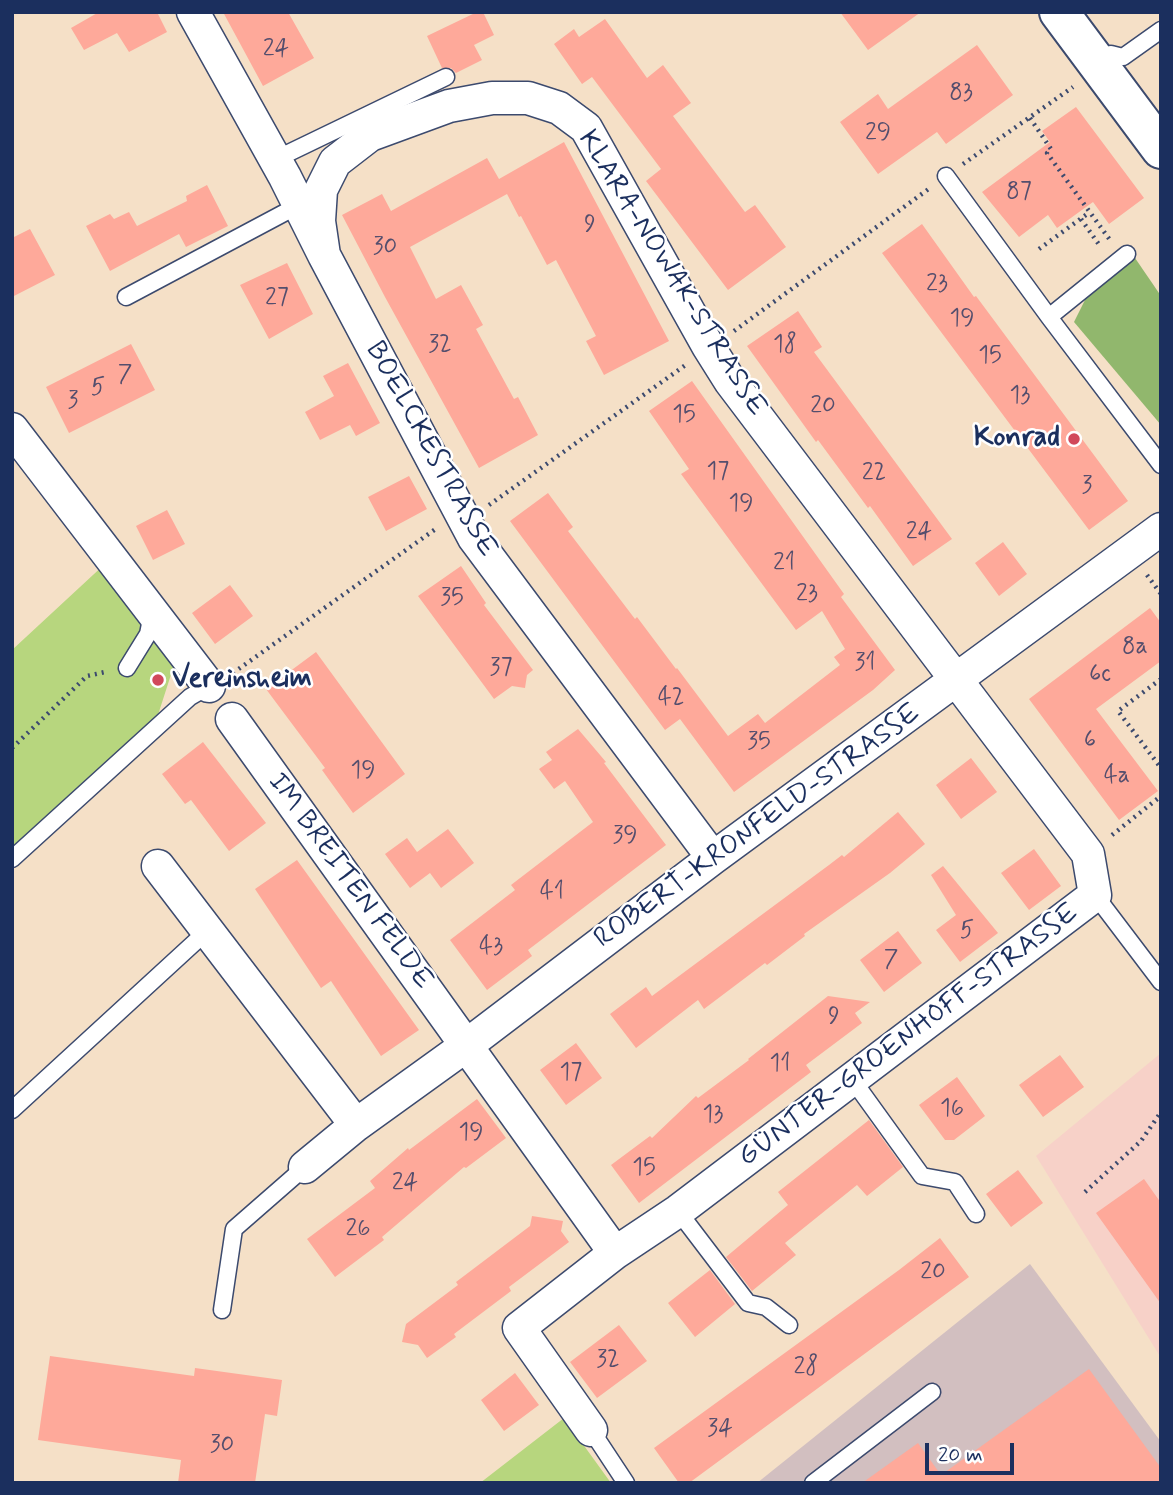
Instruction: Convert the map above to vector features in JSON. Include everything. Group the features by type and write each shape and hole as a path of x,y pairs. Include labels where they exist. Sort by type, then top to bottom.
{"street":[{"name":"BOELCKESTRASSE","path":"193,12 299,205 474,538 713,858"},
{"path":"1059,12 1161,108"},
{"path":"1084,12 1161,149"},
{"name":"KLARA-NOWAK-STRASSE","path":"324,255 319,221 321,190 335,162 370,135 449,106 492,98 528,97 559,108 586,128 730,382 956,681"},
{"path":"12,429 209,686"},
{"name":"ROBERT-KRONFELD-STRASSE","path":"305,1167 355,1125 467,1045 713,858 1161,529"},
{"name":"GÜNTER-GROENHOFF-STRASSE","path":"591,1430 519,1328 615,1253 678,1211 1095,895 1087,854 956,681"},
{"name":"IM BREITEN FELDE","path":"232,719 467,1045"},
{"path":"158,866 355,1125"},
{"path":"467,1045 615,1253"}],"lane":[{"path":"1111,60 1161,30"},
{"path":"274,160 446,77"},
{"path":"946,176 1161,465"},
{"path":"126,297 299,205"},
{"path":"1049,317 1121,259"},
{"path":"127,668 148,634 153,611"},
{"path":"12,859 190,697 209,686"},
{"path":"1095,895 1161,982"},
{"path":"12,1110 206,932"},
{"path":"852,1079 922,1176 955,1182 976,1214"},
{"path":"222,1310 234,1229 305,1167"},
{"path":"678,1211 748,1303 766,1307 789,1325"},
{"path":"813,1483 932,1392"},
{"path":"591,1430 626,1483"}],"path":[{"path":"946,176 1111,60"},
{"path":"1030,117 1051,149 1047,153 1121,259"},
{"path":"1040,249 1090,212"},
{"path":"1081,219 1121,259"},
{"path":"209,686 226,678 459,510"},
{"path":"12,748 88,676"},
{"path":"1161,679 1118,711 1161,768"},
{"path":"1087,854 1161,796"},
{"path":"1085,1192 1141,1141 1161,1112"}],"shaded area":[{"path":"1161,1053 1161,1358 1036,1156"},
{"path":"1030,1264 1161,1442 1161,1483 757,1483"}],"green space":[{"path":"1135,258 1161,296 1161,425 1074,322 1090,290"},
{"path":"107,562 176,659 157,718 12,847 12,650"},
{"path":"564,1418 611,1483 480,1483"}],"building":[{"path":"99,12 157,12 167,32 129,52 117,33 84,50 71,28"},
{"path":"223,12 288,12 314,58 263,86"},
{"path":"477,12 483,12 494,35 474,45 482,60 456,73 451,68 442,68 427,36"},
{"path":"840,12 921,12 868,50"},
{"path":"605,19 647,78 663,65 691,103 673,116 745,212 755,205 786,247 728,290 646,181 661,169 592,77 582,84 554,44 574,29 579,37"},
{"path":"977,45 1013,95 946,144 937,132 878,174 840,122 878,94 888,109"},
{"path":"1076,107 1144,198 1109,224 1093,202 1057,228 1048,215 1019,237 982,192 1050,142 1042,131"},
{"path":"564,142 669,341 604,375 586,341 596,336 556,260 547,265 507,194 410,247 436,299 461,285 483,325 476,329 514,399 518,397 538,435 479,468 342,215 382,194 391,211 487,158 499,179"},
{"path":"207,185 228,226 186,247 179,234 110,271 86,226 110,214 114,219 129,212 137,226 187,201 186,196"},
{"path":"922,224 1128,501 1089,530 882,253"},
{"path":"30,229 55,275 12,297 12,238"},
{"path":"287,263 313,314 269,339 240,285"},
{"path":"798,311 822,347 814,352 952,539 913,566 870,506 868,508 818,440 816,442 747,346"},
{"path":"131,344 155,390 69,433 46,387"},
{"path":"348,363 380,423 356,436 350,425 320,440 305,412 334,396 323,376"},
{"path":"692,381 844,594 841,597 895,670 873,690 734,792 680,719 665,730 510,521 548,493 573,527 568,531 728,736 758,714 765,723 840,665 834,657 845,649 822,611 796,630 681,474 689,469 649,411"},
{"path":"409,476 427,509 386,531 368,497"},
{"path":"167,510 185,544 153,560 136,526"},
{"path":"1003,542 1027,574 999,596 975,563"},
{"path":"461,566 486,603 484,605 533,670 527,675 525,688 512,686 494,699 418,596"},
{"path":"230,585 253,616 215,644 192,613"},
{"path":"1150,608 1161,623 1161,661 1096,709 1158,791 1119,820 1029,699"},
{"path":"316,652 405,774 353,813 322,770 325,768 266,689"},
{"path":"578,729 606,762 604,763 666,845 528,950 532,956 487,990 450,940 515,890 511,885 593,822 565,781 554,789 539,769 552,760 546,752"},
{"path":"203,742 266,823 229,851 191,800 185,804 162,774"},
{"path":"971,758 997,792 961,819 936,785"},
{"path":"898,812 925,844 890,873 804,934 805,936 767,965 765,963 704,1009 698,1000 636,1048 610,1014 646,987 652,996 842,855 844,857"},
{"path":"448,829 474,863 441,888 430,873 410,888 385,854 407,838 417,852"},
{"path":"1034,849 1061,886 1029,910 1001,873"},
{"path":"297,860 419,1030 381,1056 331,981 321,988 255,889"},
{"path":"943,866 998,933 960,962 936,930 956,915 931,875"},
{"path":"898,931 922,963 884,992 860,960"},
{"path":"828,996 870,1002 855,1013 862,1023 806,1065 811,1072 639,1203 611,1165 650,1136 652,1138 696,1096 698,1098 749,1060"},
{"path":"576,1043 602,1078 566,1105 540,1070"},
{"path":"1060,1055 1084,1087 1043,1117 1019,1085"},
{"path":"957,1077 985,1116 954,1140 945,1140 919,1105"},
{"path":"477,1099 506,1138 464,1167 382,1237 384,1240 335,1277 307,1239 375,1188 370,1181 408,1148 409,1150"},
{"path":"869,1120 903,1167 867,1196 857,1185 785,1243 796,1255 752,1291 726,1257 788,1205 778,1192"},
{"path":"1018,1170 1043,1203 1011,1227 986,1194"},
{"path":"1144,1179 1161,1203 1161,1304 1096,1213"},
{"path":"532,1216 563,1221 561,1231 569,1242 509,1287 511,1291 427,1358 418,1345 402,1342 406,1324 530,1226"},
{"path":"940,1238 969,1277 689,1483 679,1483 654,1448"},
{"path":"710,1270 735,1304 695,1337 668,1303"},
{"path":"619,1325 647,1361 597,1398 570,1362"},
{"path":"50,1356 194,1376 195,1368 282,1380 277,1416 265,1414 255,1483 178,1483 181,1460 38,1440"},
{"path":"1089,1369 1161,1468 1161,1483 862,1483 918,1443 941,1475"},
{"path":"515,1373 539,1405 504,1431 481,1400"}],"place":[{"name":"Konrad","path":"1074,439"},
{"name":"Vereinsheim","path":"158,680"}]}
